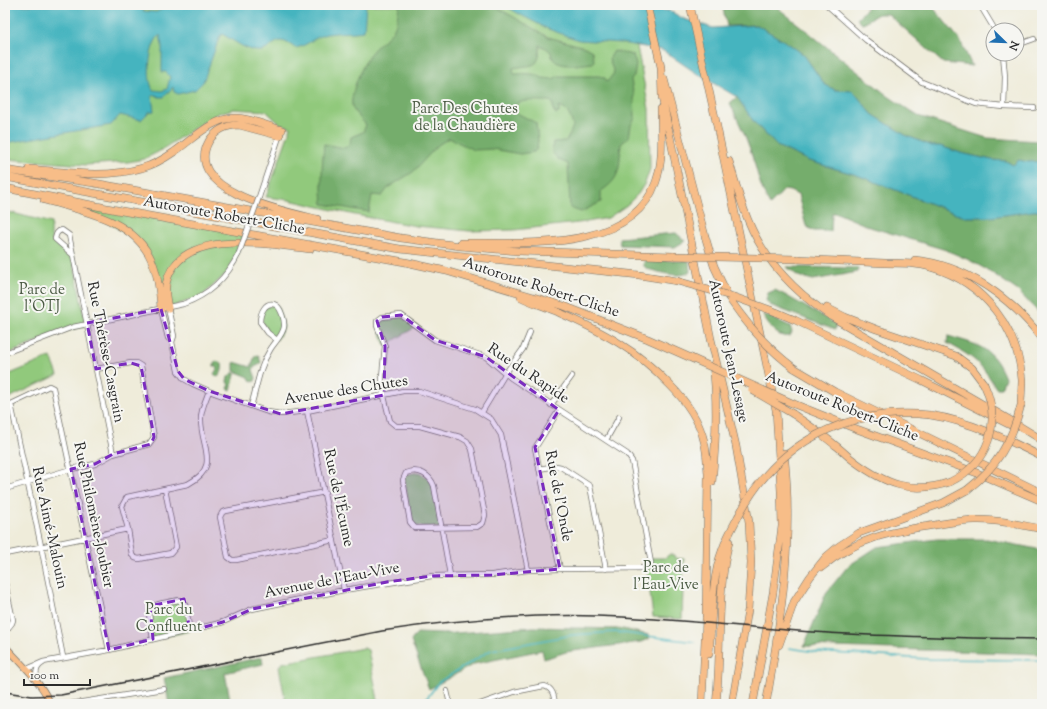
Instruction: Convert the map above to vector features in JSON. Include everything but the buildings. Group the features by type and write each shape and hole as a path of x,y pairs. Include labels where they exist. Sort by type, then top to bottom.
{"highway":[{"name":"Autoroute Jean-Lesage","path":"647,5 661,67 662,97 711,339 736,446 751,537 751,578 748,610 732,704"},
{"path":"690,6 715,117 782,443 788,501 787,558 775,656 766,704"},
{"path":"661,67 714,266 730,301 758,337 771,350 794,368 835,392 1042,493"},
{"path":"438,243 521,244 564,240 603,232 628,219 644,203 656,183 660,170 662,152 662,97"},
{"path":"715,117 748,221 764,251 799,293 832,316 1008,419 1042,441"},
{"path":"5,168 83,174 120,173 143,168 154,164 174,152 212,124 224,119 245,119 281,133"},
{"path":"281,133 239,125 232,125 222,128 212,136 207,146 205,158 207,170 217,182 252,201 293,214 324,221 340,228"},
{"path":"5,168 340,228 489,250 797,259 923,266 946,272 970,286 983,295 999,314 1013,340 1022,381 1021,405 1013,432 1000,456 987,472 967,490 942,503 860,533 838,546 826,557 810,577 794,602 775,656"},
{"name":"Autoroute Robert-Cliche","path":"5,177 400,249 639,275 677,281 734,297 795,320 922,380 1042,441"},
{"path":"5,189 97,215 109,220 128,232 140,242 152,260 164,308"},
{"name":"Autoroute Robert-Cliche","path":"5,189 405,262 446,271 510,291 532,296 590,316 648,339 794,404 854,428 977,473 1042,501"},
{"path":"164,308 168,276 177,263 201,248 226,243 260,244 351,253"},
{"path":"815,260 910,259 941,264 973,278 996,293 1017,310 1042,338"},
{"path":"724,374 793,414 856,463 880,478 892,483 914,488 932,487 950,482 966,474 974,466 984,451 991,432 992,413 989,394 984,384 972,368 956,356 845,318 818,303 787,279"},
{"path":"510,291 609,336 632,350 657,372 684,400 694,417 704,441 708,474 708,534 703,704"},
{"path":"708,534 715,450 715,381 711,339"},
{"path":"753,704 773,593 782,526 776,410"},
{"path":"703,704 717,569 721,552 729,534 752,493 774,466 798,447 812,438 836,427 876,416 895,414 930,415 953,420 982,430 1042,457"},
{"path":"716,704 722,579 728,549 738,517"},
{"path":"810,577 833,558 852,546 877,536 904,529 975,520 999,522 1042,529"}],"main road":[{"path":"5,646 27,669 47,696 51,704"}],"street":[{"path":"827,5 866,40 922,82 976,104 1034,108"},
{"path":"980,5 990,22"},
{"path":"1025,42 1034,39"},
{"path":"1004,62 1005,77 1004,107"},
{"path":"5,354 60,331 87,323 192,301 210,291 228,272 239,253 281,133"},
{"name":"Rue Thérèse-Casgrain","path":"73,254 55,239 58,231 62,230 69,234 87,323 113,454"},
{"path":"251,406 266,358 282,333 284,327 280,309 277,305 268,304 262,310 260,322 268,333 277,340"},
{"name":"Avenue des Chutes","path":"164,308 168,338 172,342 178,371 184,379 209,391 268,412 281,414 307,411 403,391 419,392 468,406 482,412 491,419 501,435 528,570"},
{"name":"Rue du Rapide","path":"384,394 382,376 385,346 377,326 377,321 382,317 401,315 431,338 483,356 490,360 505,374 628,454 632,461 651,563 650,566"},
{"path":"482,412 505,374 524,349 530,332"},
{"path":"5,489 71,469 95,464 113,454 149,444 154,437 141,366 131,362 96,369"},
{"path":"551,405 572,376"},
{"name":"Rue Philomène-Joubier","path":"11,404 49,386 52,386 53,388 109,650"},
{"path":"165,489 176,547 172,553 139,559 134,558 132,555 128,529 122,506 127,497 188,484 203,474 207,465 207,455 201,429 201,418 202,410 209,391"},
{"path":"384,394 390,420 396,426 420,426 460,437 467,441 472,449 485,519 480,526 477,527 441,528 419,529 415,528 410,522 402,480 406,472 411,471 419,472 429,477 432,481 441,528 450,575"},
{"path":"5,407 11,404"},
{"name":"Rue Aimé-Malouin","path":"11,404 63,657"},
{"name":"Rue de l'Onde","path":"559,410 535,448 560,569"},
{"name":"Rue de l'Écume","path":"307,411 325,492 344,590"},
{"path":"606,440 619,417"},
{"path":"540,469 556,466 561,467 590,486 606,569"},
{"path":"325,492 226,510 220,517 228,557 232,560 334,540"},
{"path":"5,554 128,529"},
{"name":"Avenue de l'Eau-Vive","path":"27,669 36,664 63,657 109,650 223,622 252,609 344,590 432,576 492,575 528,570 647,568 650,566"},
{"path":"5,582 12,620 12,624 5,632"},
{"path":"153,639 149,614 149,609 152,606 179,600 183,601 185,604 190,630"},
{"path":"37,682 37,668 40,664 47,661"},
{"path":"480,704 514,692 544,686 551,690 555,704"},
{"path":"70,704 116,698 164,689"},
{"path":"447,691 450,704"},
{"path":"116,698 116,704"}],"highlighted area":[{"path":"161,309 178,371 184,379 209,391 281,414 384,395 385,346 377,321 382,317 401,315 435,340 486,357 559,410 535,447 560,569 492,575 432,576 387,582 252,609 223,622 190,631 184,599 150,606 153,639 109,650 71,469 95,464 113,454 151,444 154,437 141,366 131,363 96,369 87,323"}],"green space":[{"name":"Parc Des Chutes de la Chaudière","path":"5,5 629,5 649,109 650,169 645,183 638,194 627,205 608,218 587,222 514,230 470,231 416,226 355,215 289,200 266,197 291,127 280,124 266,111 233,109 219,113 158,152 144,159 128,162 86,165 5,159"},
{"path":"399,5 493,5 548,37 585,47 592,51 594,60 593,63 568,65 556,62 551,52 540,45 537,62 531,65 513,68 514,74 532,74 542,78 553,79 558,76 600,76 605,78 607,82 614,73 609,59 614,51 633,55 636,65 634,76 631,80 634,95 635,118 631,125 629,137 621,144 619,165 616,176 608,186 601,191 601,202 581,212 570,208 568,164 559,160 552,152 553,142 566,141 570,134 573,126 569,114 559,107 559,113 556,114 553,110 553,103 550,101 525,101 520,102 513,108 515,112 536,123 538,140 537,149 534,152 520,154 492,149 474,150 449,138 438,145 413,172 389,187 382,196 372,195 369,212 323,204 322,174 324,144 345,148 350,143 351,137 363,132 366,125 353,108 353,93 364,64 370,54 390,35 394,29"},
{"path":"722,5 779,5 778,8 888,96 918,116 987,138 1042,140 1042,161 1028,162 1019,160 1013,165 1006,161 992,160 961,153 940,146 932,146 905,135 872,114 853,91 835,90 824,84 804,55 789,44 757,25 727,26"},
{"path":"863,5 931,5 960,40 972,66 943,63 888,14 878,14 862,24 857,19 867,8"},
{"path":"737,97 754,122 777,146 809,161 857,175 965,217 991,217 1042,211 1042,314 1041,315 1018,291 991,272 946,250 870,227 837,213 832,213 831,231 814,231 806,226 798,195 790,191 784,190 770,205 761,185 748,143 730,103"},
{"path":"79,206 246,233 228,272 202,296 168,308 154,268 136,239"},
{"name":"Parc de l'OTJ","path":"5,211 51,223 51,236 53,242 64,249 67,253 72,253 86,326 61,332 5,355"},
{"path":"676,233 685,241 675,247 620,245 619,238"},
{"path":"645,260 689,261 690,272 675,275 647,269 643,265"},
{"path":"787,267 858,268 858,272 813,280 798,276"},
{"path":"775,290 836,324 835,330 770,305 766,300 768,293"},
{"path":"277,305 284,327 277,340 268,333 260,317 265,306"},
{"path":"397,314 417,326 385,346 377,321"},
{"path":"763,314 790,326 792,332 790,336 784,336 776,333 768,324"},
{"path":"948,336 976,345 989,353 995,359 1005,378 1001,388 996,388 986,372 976,361 964,352 947,343"},
{"path":"258,355 261,362 259,365 254,367 253,370 256,378 255,381 252,382 249,377 234,371 234,362 251,367 255,356"},
{"path":"51,357 58,375 9,398 5,389 5,376"},
{"path":"216,361 222,363 221,373 218,377 214,374 217,369 214,366"},
{"path":"232,373 235,373 235,375 231,390 228,389 229,385 227,382 228,377"},
{"path":"419,472 432,481 441,528 412,526 404,475"},
{"path":"937,539 987,539 1042,550 1042,654 804,646 826,593 848,566 877,547"},
{"name":"Parc de l'Eau-Vive","path":"670,554 675,556 675,558 684,559 682,619 653,617 647,568 650,558 665,558"},
{"name":"Parc du Confluent","path":"183,601 190,631 153,639 149,614 152,606"},
{"path":"533,627 623,629 649,635 648,639 641,642 566,652 544,659 542,650 474,664 429,689 411,641 417,633 443,634"},
{"path":"364,648 368,650 378,700 356,704 286,704 279,667 282,663"},
{"path":"262,657 263,664 225,673 231,704 169,704 164,678"}],"water":[{"path":"5,5 144,5 143,11 156,12 163,9 165,5 366,5 364,31 327,34 295,48 282,41 262,51 256,51 243,46 222,34 203,82 195,90 178,94 174,92 173,87 164,97 159,97 156,95 152,96 154,111 149,112 141,120 120,115 111,125 5,143","holes":["160,35 162,46 162,72 166,72 170,77 167,89 162,91 153,90 149,70 153,46 156,39"]},
{"path":"504,5 633,5 637,7 670,11 684,19 713,28 757,25 789,44 804,55 824,84 835,90 853,91 872,114 905,135 932,146 940,146 961,153 992,160 1006,161 1013,165 1019,160 1028,162 1042,161 1042,211 991,217 965,217 857,175 809,161 777,146 754,122 737,97 696,73 662,50 621,43 579,40 548,29"}],"waterway":[{"path":"427,698 439,682 491,650 572,635 615,632 695,642"},
{"path":"789,648 816,652 928,659 1042,660"}],"railway":[{"path":"5,692 32,696 61,695 382,631 462,621 516,617 624,617 842,634 1042,639"}]}
